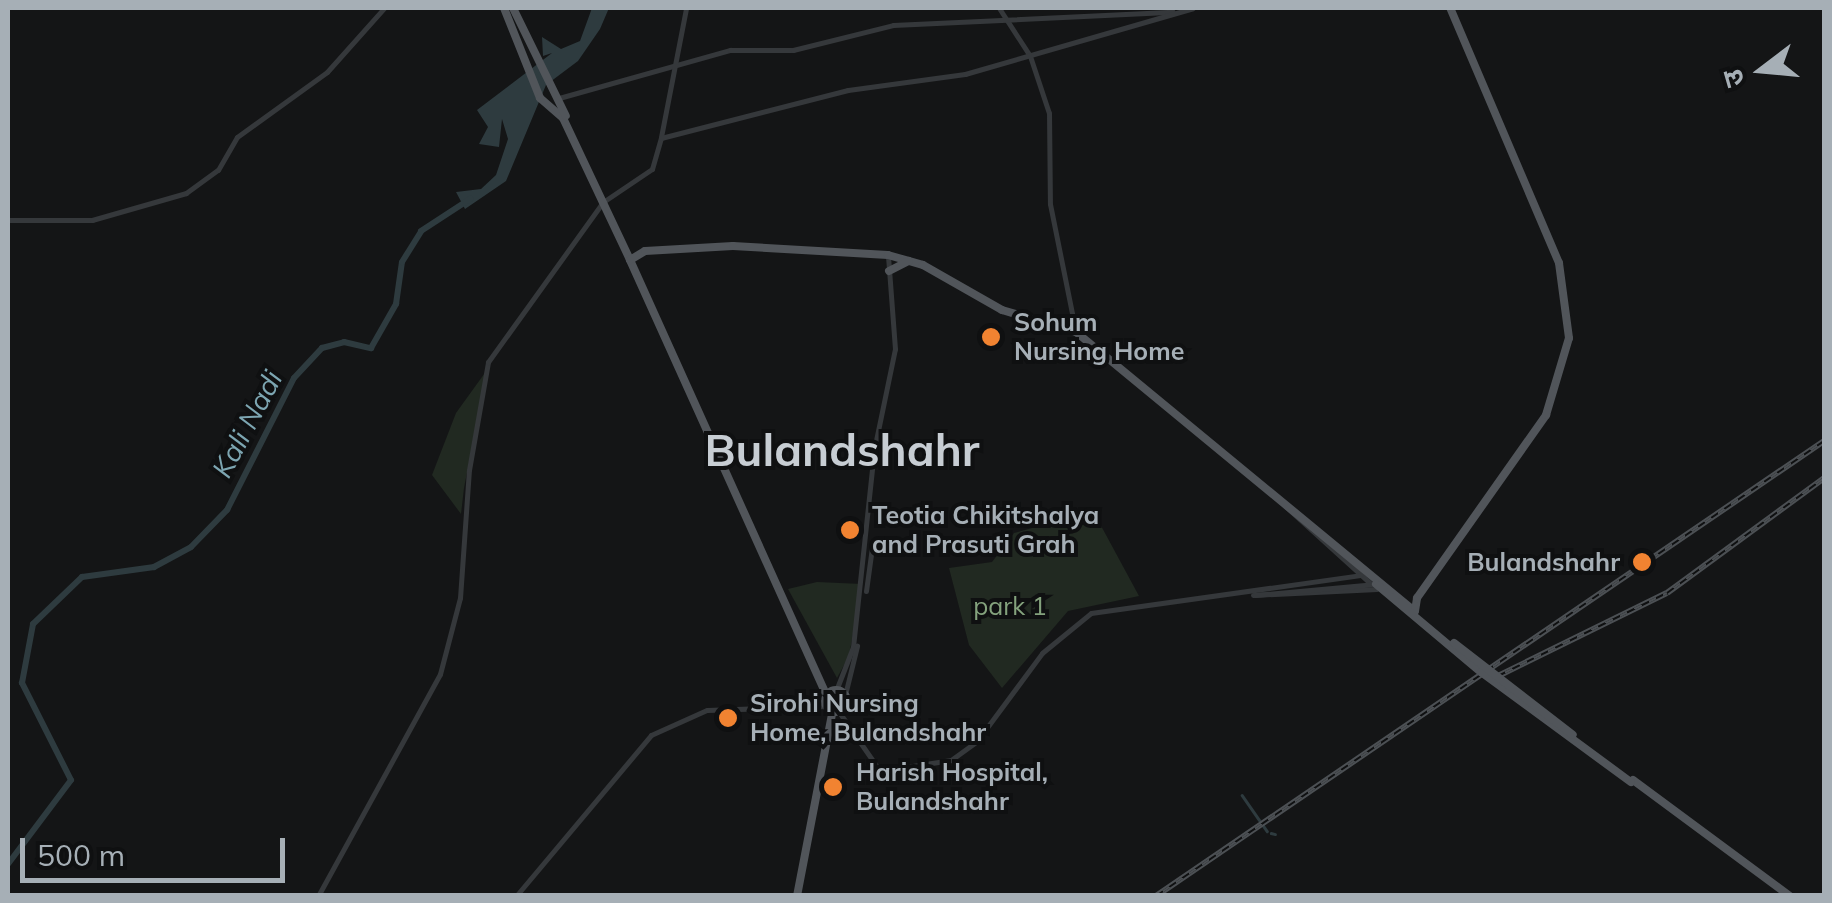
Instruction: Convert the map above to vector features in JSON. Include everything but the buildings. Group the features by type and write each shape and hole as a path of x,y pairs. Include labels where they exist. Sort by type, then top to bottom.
{"main road":[{"path":"504,8 517,50 540,98 563,118 604,201"},
{"path":"513,8 833,705 799,896"},
{"path":"1415,611 1417,598 1546,416 1569,338 1559,263 1450,8"},
{"path":"631,259 645,251 733,246 888,254 910,261 994,307 1076,334 1415,611 1632,781"},
{"path":"890,272 910,261"},
{"path":"1076,334 1481,672 1787,896"},
{"path":"833,705 844,698"},
{"path":"833,705 844,698"}],"street":[{"path":"8,220 92,220 186,193 218,170 236,137 327,72 384,8"},
{"path":"318,896 440,674 460,598 469,470 488,362 604,201 652,169 686,8"},
{"path":"999,8 1030,56 1049,113 1050,204 1076,334"},
{"path":"661,138 848,90 942,79 1193,8"},
{"path":"555,97 730,50 793,50 892,25 1179,11"},
{"path":"844,698 870,564 877,450 898,349 888,254"},
{"path":"833,705 854,647 874,450 895,348 890,272"},
{"path":"1254,595 1377,589 1285,506"},
{"path":"833,705 880,771 951,760 977,742 1042,653 1091,613 1360,575"},
{"path":"833,705 879,775 952,764 979,744 1045,655 1076,625 1104,613 1376,584"},
{"path":"516,896 651,735 707,710 833,705"}],"green space":[{"path":"487,370 461,514 432,475 456,413"},
{"name":"park 1","path":"1099,522 1139,596 1068,611 1002,688 969,645 949,568 992,562 1014,533 1050,523"},
{"path":"817,582 862,584 849,656 837,678 788,589"}],"shaded area":[{"path":"592,8 609,8 578,61 546,85 506,181 465,209 456,192 481,189 496,175 508,139 502,119 499,147 479,144 488,127 477,110 552,53 543,56 542,37 561,49 580,41"}],"waterway":[{"name":"Kali Nadi","path":"8,864 71,780 22,683 33,624 82,577 154,567 191,547 227,510 294,378 322,348 344,342 371,348 396,304 402,262 421,231 470,199"},
{"path":"1242,795 1267,831"},
{"path":"1271,833 1275,834"}],"railway":[{"path":"1156,896 1824,441"},
{"path":"1498,676 1667,593 1824,478"}],"place":[{"name":"Sohum Nursing Home","path":"991,337"},
{"name":"Teotia Chikitshalya and Prasuti Grah","path":"850,530"},
{"name":"Bulandshahr","path":"1642,562"},
{"name":"Sirohi Nursing Home, Bulandshahr","path":"728,718"},
{"name":"Harish Hospital, Bulandshahr","path":"833,787"}],"district":[{"name":"Bulandshahr","path":"842,450"}]}
